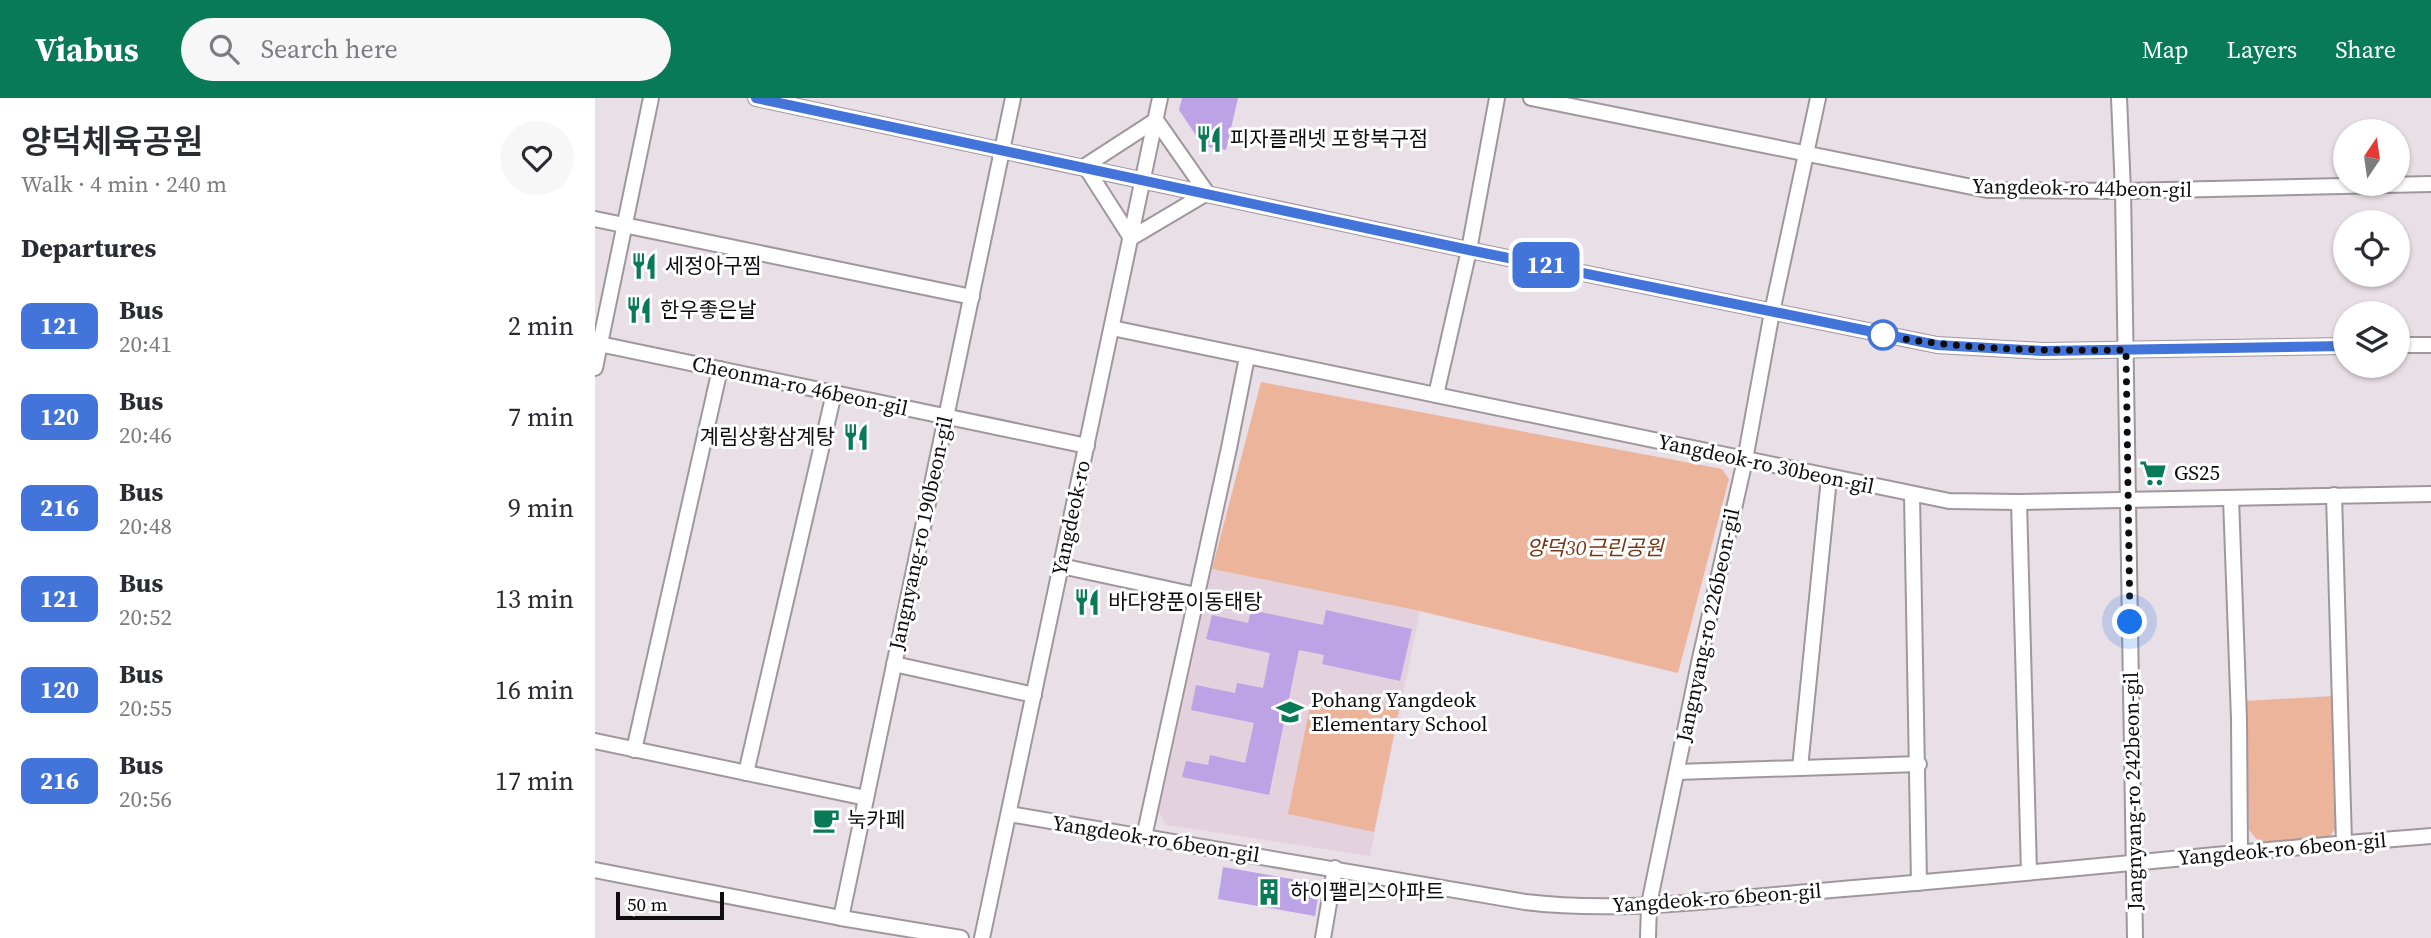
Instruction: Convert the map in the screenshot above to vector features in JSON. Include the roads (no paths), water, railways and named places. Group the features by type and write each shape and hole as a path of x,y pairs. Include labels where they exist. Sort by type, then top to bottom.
{"street":[{"path":"595,368 651,98"},
{"path":"756,98 1469,250 1937,345 2019,351 2333,346"},
{"name":"Jangnyang-ro 190beon-gil","path":"841,918 1013,98"},
{"name":"Yangdeok-ro","path":"982,938 1160,98"},
{"path":"1436,395 1469,250 1497,98"},
{"name":"Yangdeok-ro 44beon-gil","path":"1531,98 1987,190 2123,191 2431,184"},
{"name":"Jangnyang-ro 226beon-gil","path":"1649,938 1649,904 1745,460 1772,312 1818,98"},
{"name":"Jangnyang-ro 242beon-gil","path":"2119,98 2129,499 2135,938"},
{"path":"1085,166 1156,120 1207,192"},
{"path":"1085,166 1131,238 1207,192"},
{"path":"595,219 972,297"},
{"name":"Yangdeok-ro 30beon-gil","path":"1112,328 1949,501 2431,494"},
{"name":"Cheonma-ro 46beon-gil","path":"598,344 1087,446"},
{"path":"2410,345 2431,345"},
{"path":"1144,837 1247,357"},
{"path":"634,750 720,369"},
{"path":"746,773 834,393"},
{"path":"1800,768 1829,478"},
{"path":"1912,495 1919,764 1919,883"},
{"path":"2334,495 2344,843"},
{"path":"2231,498 2239,719 2240,854"},
{"path":"2019,502 2029,872"},
{"path":"1061,566 1196,596"},
{"path":"894,664 1034,695"},
{"path":"595,741 866,798"},
{"path":"1677,772 1919,764"},
{"name":"Yangdeok-ro 6beon-gil","path":"1009,814 1551,905 1649,904 1919,883 2431,836"},
{"path":"1323,938 1335,868"},
{"path":"595,870 841,918 961,938"}],"place":[{"name":"피자플래넷 포항북구점","path":"1209,139"},
{"name":"세정아구찜","path":"644,266"},
{"name":"한우좋은날","path":"639,310"},
{"name":"계림상황삼계탕","path":"856,437"},
{"name":"GS25","path":"2153,473"},
{"name":"바다양푼이동태탕","path":"1087,602"},
{"name":"Pohang Yangdeok Elementary School","path":"1290,712"},
{"name":"눅카페","path":"826,820"},
{"name":"하이팰리스아파트","path":"1269,892"}],"park label":[{"name":"양덕30근린공원","path":"1595,548"}]}
